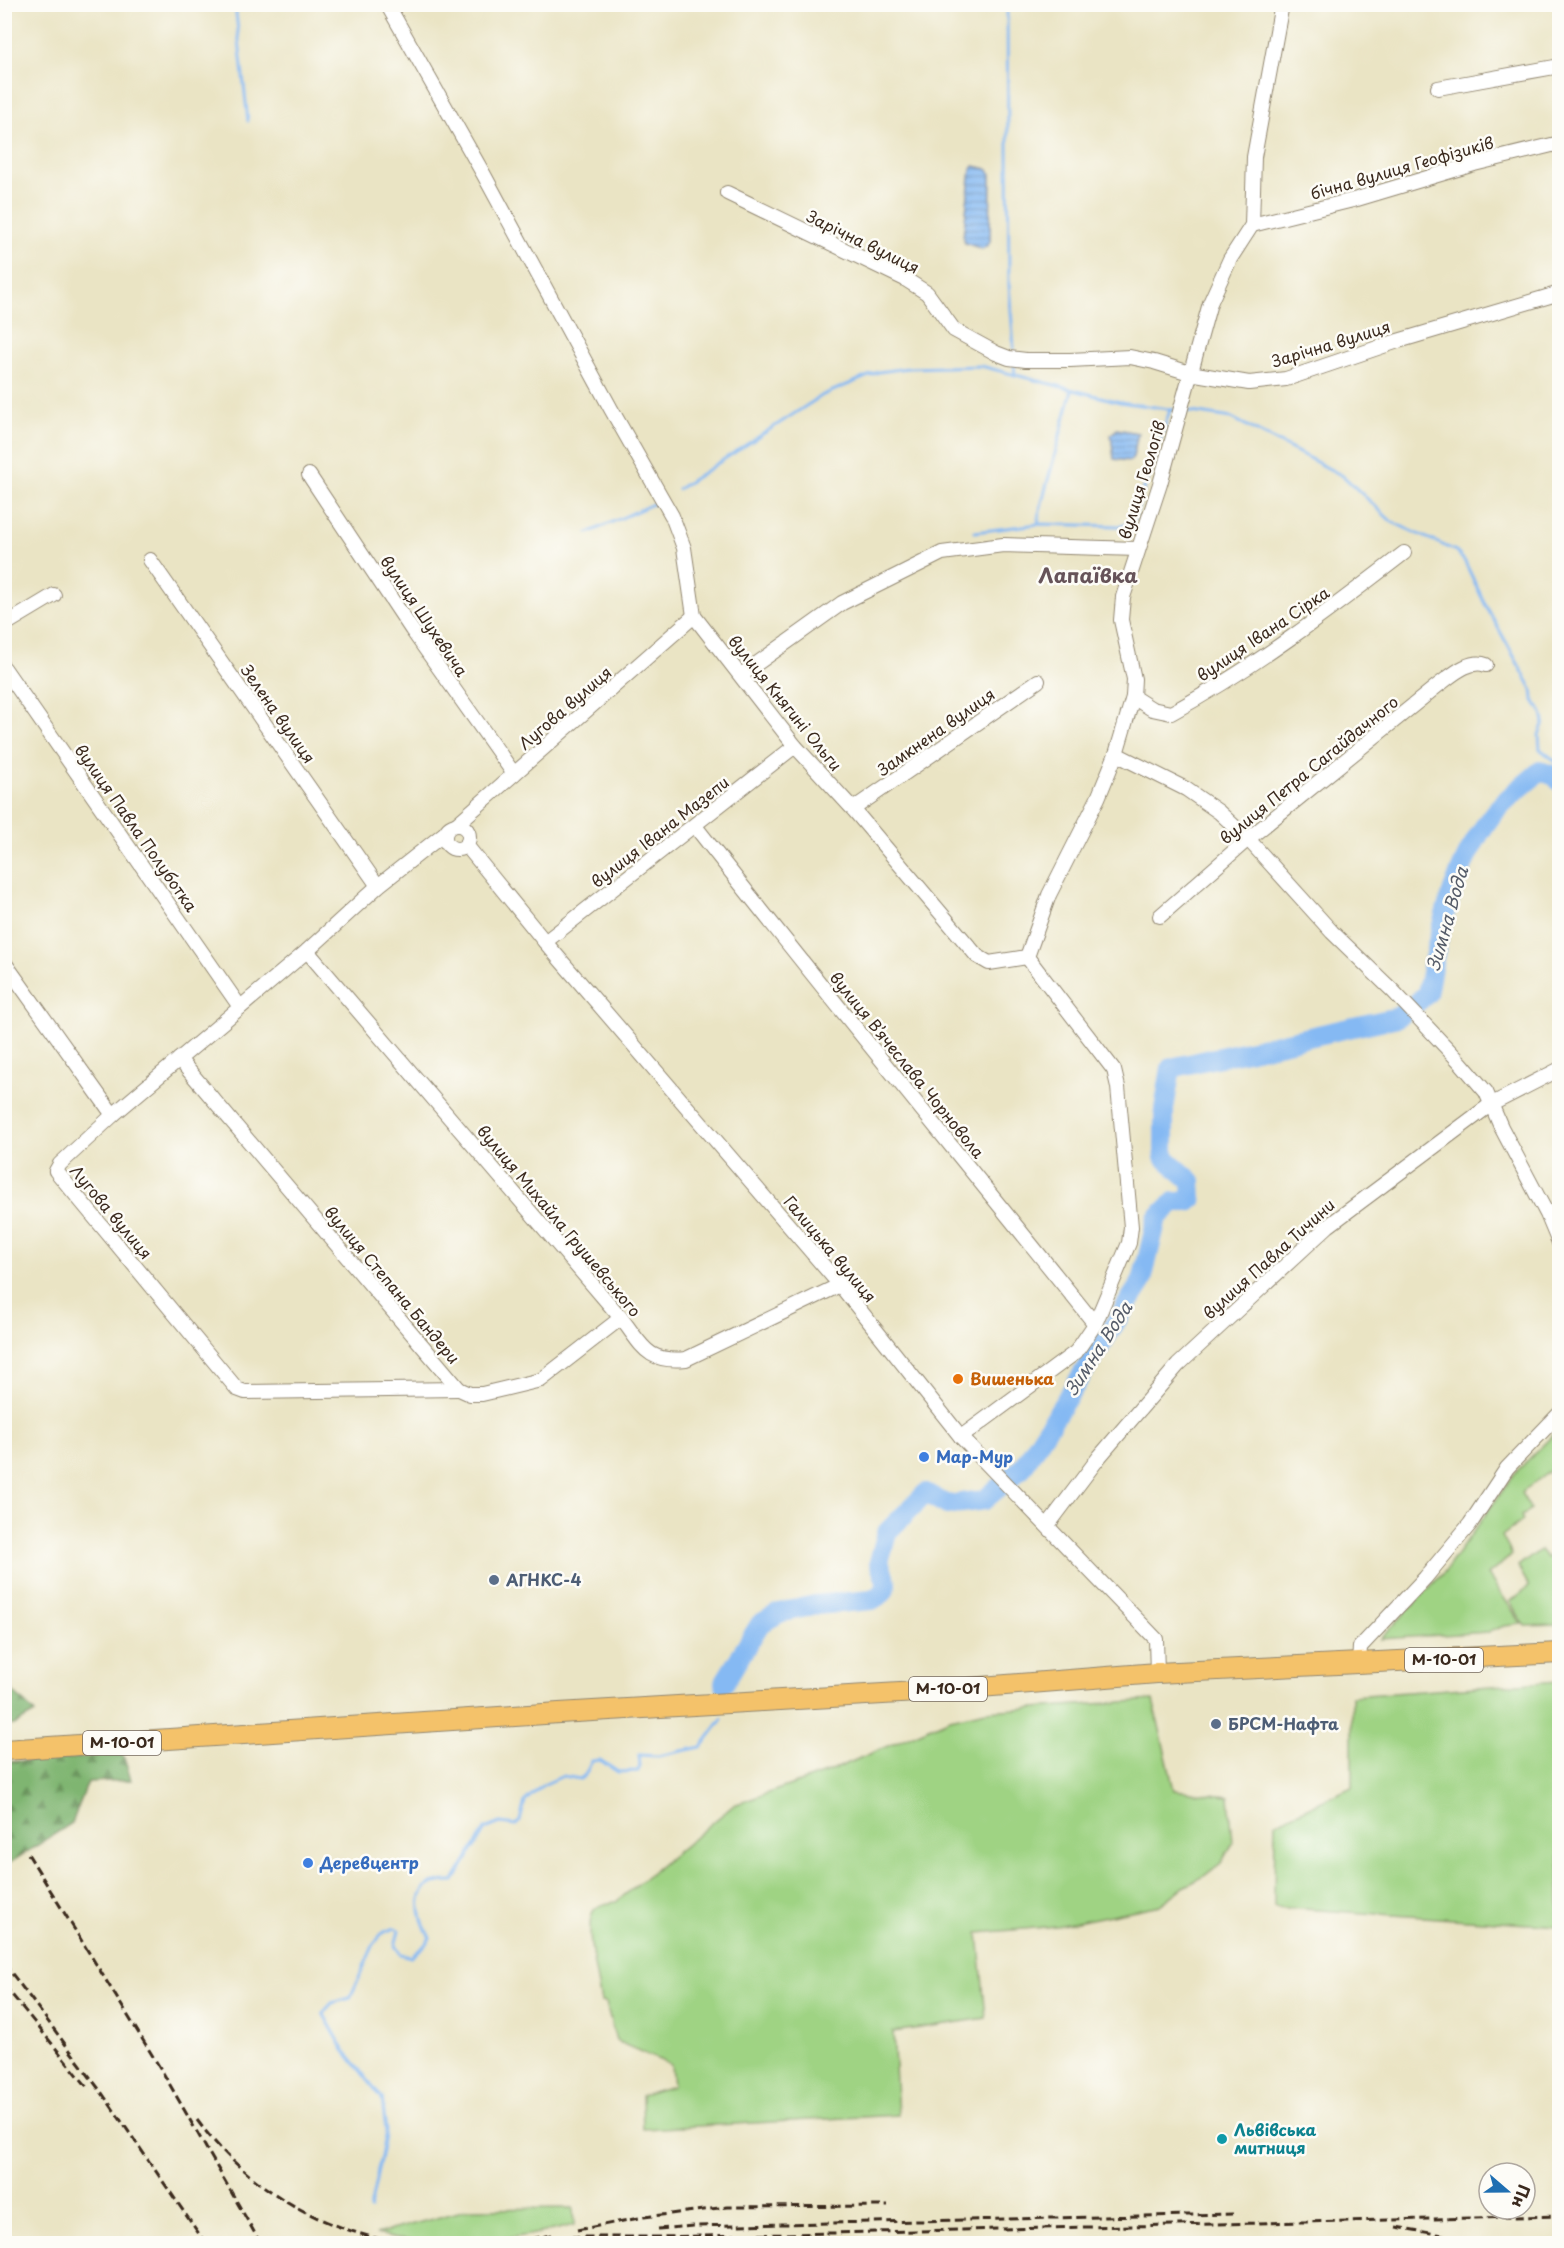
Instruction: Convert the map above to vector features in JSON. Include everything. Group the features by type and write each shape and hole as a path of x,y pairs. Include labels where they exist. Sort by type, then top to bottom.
{"highway":[{"name":"М-10-01","path":"4,1750 917,1692 1157,1673 1560,1653"}],"street":[{"name":"вулиця Княгині Ольги","path":"387,4 484,175 681,534 694,616 795,746 977,956 989,963 1027,957"},
{"path":"1252,225 1254,157 1282,4"},
{"path":"1438,88 1560,66"},
{"name":"бічна вулиця Геофізиків","path":"1252,225 1357,199 1474,164 1560,143"},
{"name":"Зарічна вулиця","path":"727,194 905,279 927,293 954,330 996,353 1026,360 1130,357 1190,373 1249,383 1286,379 1398,341 1560,293"},
{"name":"вулиця Геологів","path":"1027,957 1049,895 1077,843 1116,754 1133,698 1134,679 1121,620 1123,597 1160,483 1210,303 1230,259 1252,225"},
{"name":"вулиця Шухевича","path":"309,475 412,630 514,774"},
{"path":"741,675 842,603 942,553 1003,544 1138,549"},
{"name":"вулиця Івана Сірка","path":"1133,698 1152,709 1171,713 1218,687 1337,604 1404,553"},
{"name":"Зелена вулиця","path":"150,560 378,886"},
{"path":"4,625 54,595"},
{"name":"Лугова вулиця","path":"459,1389 245,1392 237,1389 56,1171 60,1164 113,1115 307,951 378,886 451,829 694,616"},
{"name":"вулиця Петра Сагайдачного","path":"1160,916 1248,839 1437,686 1464,667 1474,663 1486,665"},
{"name":"вулиця Павла Полуботка","path":"4,668 240,1007"},
{"name":"Замкнена вулиця","path":"852,810 1038,681"},
{"name":"вулиця Івана Мазепи","path":"545,942 795,746"},
{"path":"1116,754 1209,803 1248,839 1332,932 1393,991 1486,1092 1490,1105 1560,1245"},
{"path":"462,825 469,836 466,845 458,849 449,847 444,838 451,829 462,825"},
{"name":"вулиця Вʼячеслава Чорновола","path":"695,826 791,949 1095,1324"},
{"name":"Галицька вулиця","path":"466,845 545,942 840,1285 961,1437 1156,1639 1157,1673"},
{"name":"вулиця Михайла Грушевського","path":"307,951 621,1318 649,1354 661,1360 686,1359 840,1285"},
{"path":"961,1437 1076,1352 1095,1324 1129,1244 1131,1227 1118,1087 1114,1070 1027,957"},
{"path":"4,962 113,1115"},
{"name":"вулиця Степана Бандери","path":"179,1059 459,1389 470,1394 482,1394 541,1380 621,1318"},
{"name":"вулиця Павла Тичини","path":"1048,1525 1100,1456 1178,1365 1328,1226 1490,1105 1560,1069"},
{"path":"1359,1664 1360,1647 1425,1578 1470,1524 1507,1468 1560,1413"}],"green space":[{"path":"1559,1429 1559,1464 1521,1493 1531,1510 1521,1516 1523,1520 1502,1536 1512,1555 1488,1575 1522,1624 1504,1626 1489,1632 1381,1639 1446,1570 1516,1472"},
{"path":"1540,1550 1547,1558 1559,1550 1559,1625 1525,1626 1510,1602 1529,1586 1518,1567"},
{"path":"1559,1681 1559,1926 1274,1907 1275,1823 1352,1787 1352,1696"},
{"path":"4,1683 35,1713 14,1725 5,1726"},
{"path":"1153,1700 1174,1790 1229,1796 1233,1843 1221,1863 1160,1905 1057,1926 978,1933 986,2018 893,2032 898,2115 643,2129 642,2095 673,2086 671,2065 616,2041 606,2003 601,2002 592,1954 590,1928 591,1917 596,1908 616,1902 734,1805 828,1772 950,1719 986,1711"},
{"path":"123,1755 131,1780 88,1782 72,1823 5,1866 5,1762"},
{"path":"573,2208 574,2225 525,2236 450,2242 376,2234 470,2209"}],"water":[{"path":"974,166 987,169 991,174 990,241 982,249 965,243 963,238 971,169"},
{"path":"1117,429 1138,433 1130,461 1114,459 1111,435"}],"waterway":[{"path":"235,4 248,121"},
{"path":"1007,4 1009,285 1014,349"},
{"path":"1014,364 1015,375"},
{"path":"678,489 823,395 878,372 908,368 981,366 1120,402 1175,410"},
{"path":"1038,524 1072,390"},
{"path":"975,532 1038,524 1121,526 1131,523 1170,410"},
{"path":"1185,411 1232,418 1343,476 1392,522 1456,551 1465,562 1485,604 1532,689 1533,699 1542,713 1544,722 1539,735 1540,749 1558,763 1560,776"},
{"path":"588,533 655,503"},
{"name":"Зимна Вода","path":"1415,1004 1427,994 1442,923 1458,877 1479,834 1498,808 1540,771 1555,776 1560,782"},
{"name":"Зимна Вода","path":"724,1683 760,1624 779,1613 815,1605 872,1600 883,1593 887,1584 879,1562 887,1532 926,1493 947,1505 984,1500 1022,1468 1142,1281 1157,1218 1174,1202 1189,1202 1192,1199 1191,1181 1164,1157 1164,1109 1171,1068 1398,1017 1404,1012"},
{"path":"370,2209 386,2131 382,2098 344,2050 323,2013 332,2003 350,1998 373,1946 382,1933 395,1928 399,1930 395,1946 401,1954 411,1957 424,1946 430,1938 421,1917 420,1898 424,1891 430,1885 454,1881 485,1829 500,1823 516,1825 520,1821 525,1801 543,1785 563,1776 580,1779 585,1775 592,1761 600,1760 618,1772 638,1771 639,1755 658,1756 701,1747 722,1719"}],"railway":[{"path":"28,1854 162,2071 261,2244"},
{"path":"4,1963 102,2093 206,2244"},
{"path":"4,1985 89,2089"},
{"path":"197,2120 239,2167 289,2203 345,2229 406,2244"},
{"path":"577,2230 644,2217 728,2207 888,2206"},
{"path":"658,2229 693,2226 1233,2214"},
{"path":"543,2237 659,2237 1560,2216"},
{"path":"1396,2227 1448,2236 1475,2244"},
{"path":"504,2244 551,2235"}],"place":[{"name":"Вишенька","path":"958,1379"},
{"name":"Мар-Мур","path":"924,1457"},
{"name":"АГНКС-4","path":"494,1580"},
{"name":"БРСМ-Нафта","path":"1216,1724"},
{"name":"Деревцентр","path":"308,1863"},
{"name":"Львівська митниця","path":"1222,2139"}],"district":[{"name":"Лапаївка","path":"1088,576"}]}
